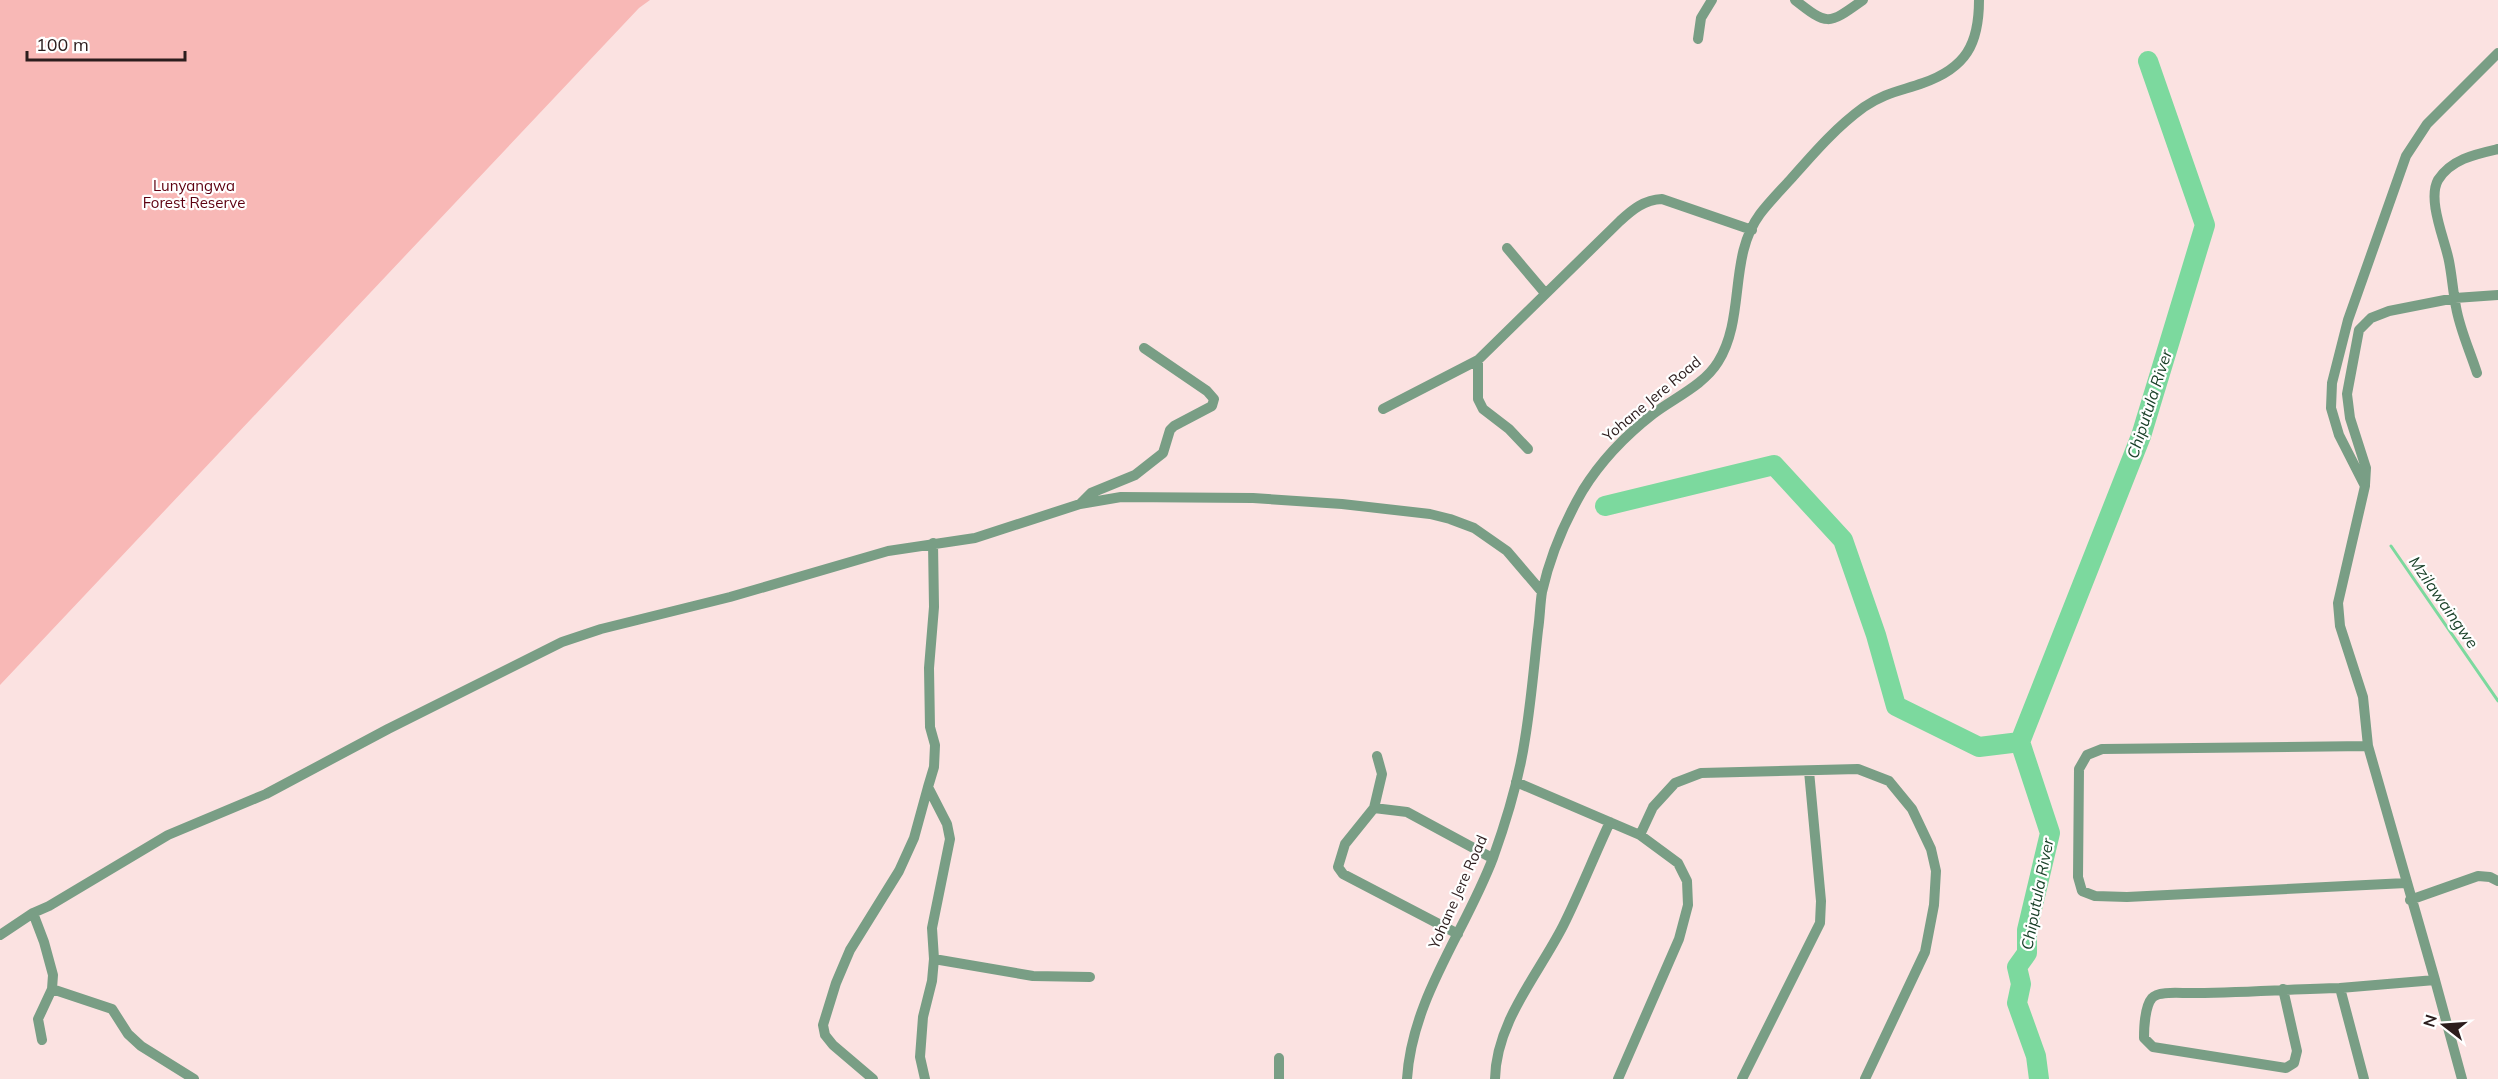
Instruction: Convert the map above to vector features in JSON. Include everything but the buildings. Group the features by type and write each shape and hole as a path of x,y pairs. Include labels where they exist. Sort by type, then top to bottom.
{"street":[{"path":"1698,39 1701,18 1712,0"},
{"path":"1795,0 1819,18 1832,19 1863,0"},
{"name":"Yohane Jere Road","path":"1407,1079 1408,1056 1417,1021 1492,858 1516,782 1525,740 1542,592 1562,532 1584,489 1603,460 1651,416 1700,381 1718,362 1733,324 1738,277 1758,216 1840,126 1887,93 1925,83 1956,66 1973,45 1979,23 1979,0"},
{"path":"2365,486 2339,435 2331,408 2332,383 2348,320 2406,156 2427,123 2498,53"},
{"path":"2477,373 2454,298 2449,260 2440,232 2434,192 2438,181 2454,164 2469,156 2498,149"},
{"path":"1383,408 1478,360 1545,293 1638,206 1651,200 1662,199 1752,230"},
{"path":"1507,248 1545,293"},
{"path":"2462,1079 2368,746 2363,697 2340,626 2338,603 2365,486 2366,468 2350,418 2348,394 2359,330 2371,318 2389,310 2454,298 2498,295"},
{"path":"1080,504 1091,493 1135,476 1163,453 1170,430 1174,426 1212,406 1214,402 1207,392 1144,348"},
{"path":"1478,360 1478,399 1483,409 1509,429 1528,449"},
{"path":"0,935 33,913 49,906 168,835 266,794 388,729 562,642 601,629 730,597 888,551 975,538 1044,518 1080,504 1121,497 1252,498 1342,504 1430,514 1474,528 1507,551 1542,592"},
{"path":"873,1079 833,1045 825,1035 823,1025 836,983 850,950 899,871 914,838 933,767 935,745 930,727 929,668 934,607 933,543"},
{"path":"2368,746 2102,749 2086,755 2079,769 2078,877 2082,891 2095,896 2127,897 2406,883"},
{"path":"1377,756 1382,774 1374,808 1345,844 1338,867 1343,874 1458,934"},
{"path":"1640,834 1653,807 1675,783 1701,773 1858,769 1889,781 1912,809 1931,849 1936,871 1934,905 1925,952 1865,1079"},
{"path":"1742,1079 1820,923 1821,902 1809,771"},
{"path":"1516,782 1640,834 1678,863 1687,880 1688,905 1679,939 1618,1079"},
{"path":"925,1079 920,1057 922,1017 932,981 934,959 932,928 950,839 947,824 928,787"},
{"path":"1374,808 1407,812 1492,858"},
{"path":"1495,1079 1495,1064 1502,1037 1514,1011 1563,926 1610,822"},
{"path":"2410,900 2478,876 2490,877 2498,881"},
{"path":"33,913 53,975 52,989 38,1019 42,1040"},
{"path":"934,959 1033,976 1090,977"},
{"path":"2283,989 2297,1051 2294,1063 2286,1068 2153,1047 2144,1038 2150,1004 2152,998 2157,995 2283,989 2340,988 2435,980"},
{"path":"2340,988 2364,1079"},
{"path":"52,989 112,1009 128,1034 141,1046 194,1079"},
{"path":"1278,1079 1279,1058"}],"green space":[{"name":"Lunyangwa Forest Reserve","path":"0,0 650,0 639,8 0,685"}],"waterway":[{"name":"Chiputula River","path":"2039,1079 2036,1056 2017,1003 2021,984 2017,967 2027,953 2027,930 2050,833 2020,742 2141,436 2205,225 2148,61"},
{"name":"Chiputula River","path":"1605,506 1774,465 1843,540 1876,635 1896,706 1979,747 2020,742"},
{"name":"Mzilawaingwe","path":"2391,546 2498,701"}]}
